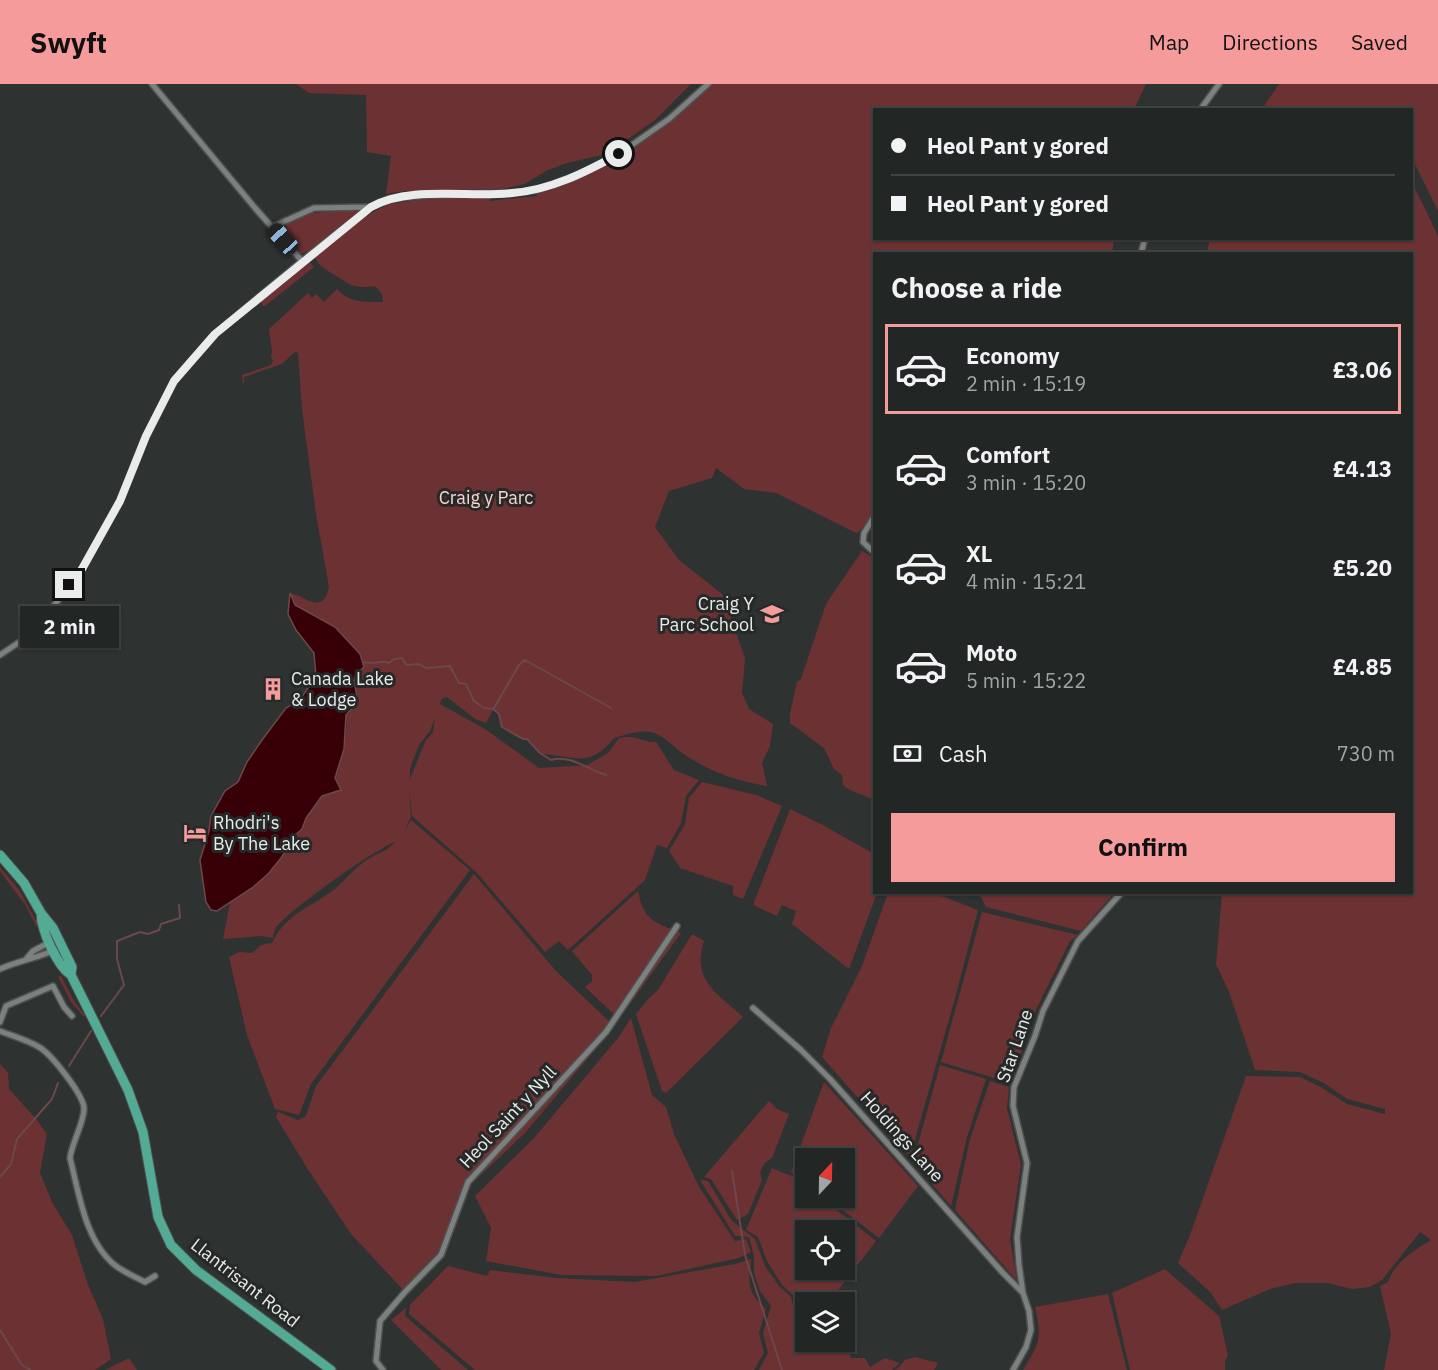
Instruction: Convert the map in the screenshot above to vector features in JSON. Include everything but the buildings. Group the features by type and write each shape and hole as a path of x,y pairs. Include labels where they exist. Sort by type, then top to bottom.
{"main road":[{"name":"Llantrisant Road","path":"0,855 24,884 41,913 41,921 72,967 71,975 129,1090 142,1132 158,1217 171,1245 196,1270 331,1370"}],"street":[{"path":"152,84 302,261"},
{"path":"0,655 33,633 82,569 120,501 146,436 174,381 215,334 302,261 380,202 401,196 514,193 537,190 586,172 619,154 669,119 708,84"},
{"path":"1201,108 1219,84"},
{"path":"272,227 314,208 371,207"},
{"path":"873,519 862,537 863,542 873,551"},
{"name":"Star Lane","path":"1013,1370 1026,1347 1031,1330 1029,1311 1023,1293 1017,1237 1027,1163 1013,1106 1014,1087 1043,1011 1078,941 1120,894"},
{"name":"Heol Saint y Nyll","path":"383,1370 376,1361 381,1321 441,1255 468,1182 606,1032 677,926"},
{"path":"0,969 27,958 33,951 56,944"},
{"path":"0,1022 6,1006 53,986 64,1007 72,1016"},
{"name":"Holdings Lane","path":"753,1008 830,1079 1023,1293"},
{"path":"0,1031 42,1048 69,1080 82,1100 85,1110 70,1158 87,1221 101,1250 115,1265 145,1282 154,1276"}],"green space":[{"path":"296,84 691,84 654,121 606,154 567,163 548,170 524,184 502,189 404,191 386,194 391,156 367,152 366,95 309,93"},
{"name":"Craig y Parc","path":"708,84 1146,84 1134,108 873,108 873,240 1114,240 1112,252 873,252 873,514 858,533 854,532 776,493 744,489 716,468 712,478 669,491 655,527 679,560 722,594 745,658 742,693 749,709 773,724 770,746 762,763 767,786 714,771 650,732 637,732 614,738 605,748 589,757 572,758 541,754 531,741 513,735 502,725 500,714 493,710 486,723 475,719 447,697 442,699 438,708 440,704 485,729 539,768 587,765 608,753 619,738 631,737 656,742 674,770 699,780 686,796 681,823 667,848 657,845 645,880 568,950 559,941 545,952 477,873 412,816 409,787 411,817 404,832 411,820 470,870 311,1084 299,1115 275,1109 247,1035 229,957 239,952 252,953 261,945 272,943 292,917 327,895 364,862 395,842 351,868 312,896 282,921 275,929 273,938 261,936 223,939 230,903 252,888 281,858 293,837 302,829 306,818 323,796 333,792 345,744 346,715 356,702 355,677 361,672 360,654 335,627 295,605 290,593 318,602 326,596 329,587 316,514 302,409 298,353 295,352 282,364 244,377 244,383 242,375 271,365 273,360 269,329 308,293 312,298 316,294 324,302 337,289 352,299 364,302 383,302 382,294 375,286 362,287 348,283 323,268 315,258 338,237 380,208 418,200 427,195 490,195 490,201 537,196 537,190 593,168 669,119","holes":["435,718 433,732 426,740 410,779 410,769 419,745 430,731"]},
{"path":"1279,84 1438,84 1438,211 1413,160 1413,108 1263,108"},
{"path":"1413,184 1438,236 1438,1370 1384,1370 1391,1334 1380,1286 1388,1282 1395,1269 1405,1258 1431,1240 1420,1232 1382,1280 1370,1287 1352,1289 1327,1283 1295,1283 1270,1289 1222,1310 1211,1293 1178,1263 1246,1076 1300,1077 1347,1104 1385,1114 1385,1109 1347,1099 1324,1083 1300,1072 1255,1070 1229,992 1216,964 1222,894 1413,894 1413,252 1207,252 1210,240 1413,240"},
{"path":"358,211 359,213 313,250 299,254 283,239 286,225 299,216 319,212"},
{"path":"306,258 314,267 264,307 257,298"},
{"path":"862,551 873,557 873,800 843,785 842,775 834,769 824,748 790,723 797,682 801,679 826,604"},
{"path":"702,782 756,795 782,806 743,899 733,895 733,886 680,868 669,851 685,824 689,798"},
{"path":"790,809 873,853 873,894 877,894 849,969 792,924 796,911 782,905 777,916 753,905"},
{"path":"0,867 20,891 40,928 36,926 26,906 0,871"},
{"path":"474,874 556,971 613,1025 604,1039 525,1133 463,1192 441,1258 408,1295 351,1234 276,1117 278,1112 298,1120 306,1116 316,1086"},
{"path":"638,891 644,909 652,920 681,933 619,1019 585,987 592,981 592,975 572,951"},
{"path":"888,894 937,894 978,910 910,1157 822,1057 831,1028 862,966"},
{"path":"973,894 1113,894 1081,931 986,907 981,897"},
{"path":"982,912 1078,935 1070,941 1035,1012 1011,1083 941,1062"},
{"path":"692,934 704,941 701,966 709,985 743,1017 666,1093 662,1091 636,1014 658,990"},
{"path":"61,976 74,1001 85,1015 84,1017 71,1002 58,977"},
{"path":"631,1018 652,1095 666,1107 674,1134 699,1187 735,1241 746,1239 751,1252 739,1258 656,1276 561,1275 486,1261 491,1228 475,1196 534,1138 618,1038"},
{"path":"0,1064 8,1073 9,1089 47,1134 40,1173 53,1204 72,1235 88,1285 103,1319 111,1359 95,1370 0,1370"},
{"path":"940,1065 986,1079 967,1137 951,1206 913,1162"},
{"path":"990,1081 1009,1087 1007,1108 1021,1165 1010,1239 1017,1281 955,1210 970,1139"},
{"path":"824,1082 918,1186 879,1238 840,1208 855,1208 855,1148 800,1148"},
{"path":"769,1101 777,1109 789,1114 772,1158 765,1163 760,1172 762,1180 748,1214 737,1220 711,1179 704,1177"},
{"path":"795,1161 795,1175 791,1172"},
{"path":"772,1168 795,1178 795,1208 834,1208 849,1220 795,1220 795,1280 846,1280 837,1292 795,1292 795,1302 793,1295 782,1285 767,1261 758,1237 746,1230"},
{"path":"700,1180 708,1181 732,1221 755,1239 765,1266 779,1286 791,1297 795,1308 795,1352 849,1352 851,1358 865,1358 870,1367 885,1358 900,1363 892,1370 759,1370 768,1353 763,1333 771,1306 760,1291 754,1273 754,1256 749,1237 735,1236"},
{"path":"855,1224 876,1241 855,1268"},
{"path":"751,1259 750,1287 755,1297 766,1309 759,1333 764,1353 754,1370 475,1370 409,1314 410,1305 448,1266 487,1276 490,1270 557,1278 635,1282"},
{"path":"1165,1269 1219,1316 1228,1355 1225,1370 1130,1370 1112,1293"},
{"path":"1108,1294 1127,1370 1023,1370 1038,1340 1035,1307"},
{"path":"406,1308 405,1316 468,1370 441,1370 391,1320"},
{"path":"915,1357 938,1363 934,1370 896,1370 905,1360"},
{"path":"129,1358 137,1370 105,1370"}],"shaded area":[{"path":"290,593 295,605 335,627 360,654 364,667 356,674 354,680 357,697 353,707 346,715 344,749 335,778 341,790 322,796 306,818 302,829 293,837 281,858 268,874 252,888 217,911 211,910 206,902 200,860 211,816 225,791 238,782 247,762 286,708 300,700 316,676 314,653 296,630 288,614"}],"waterway":[{"path":"364,662 389,663 394,659 402,658 406,665 419,664 426,668 450,666 459,683 466,684 474,701 499,714 502,727 527,739 540,753 551,760 565,759 606,775"},
{"path":"494,708 519,665 525,660 611,708"},
{"path":"101,1016 124,985 117,959 117,941 140,932 148,934 159,930 161,924 180,918 179,905"},
{"path":"69,1066 91,1031"},
{"path":"0,1177 11,1164 17,1139 52,1099 58,1083"},
{"path":"732,1171 745,1255 782,1370"},
{"path":"0,1330 22,1365 31,1370"}],"place":[{"name":"Craig Y Parc School","path":"772,614"},
{"name":"Canada Lake & Lodge","path":"273,689"},
{"name":"Rhodri's By The Lake","path":"195,833"}],"route":[{"path":"69,585 82,569 120,501 146,436 174,381 215,334 302,261 371,207 388,199 401,196 490,195 537,190 578,175 619,154"}]}
